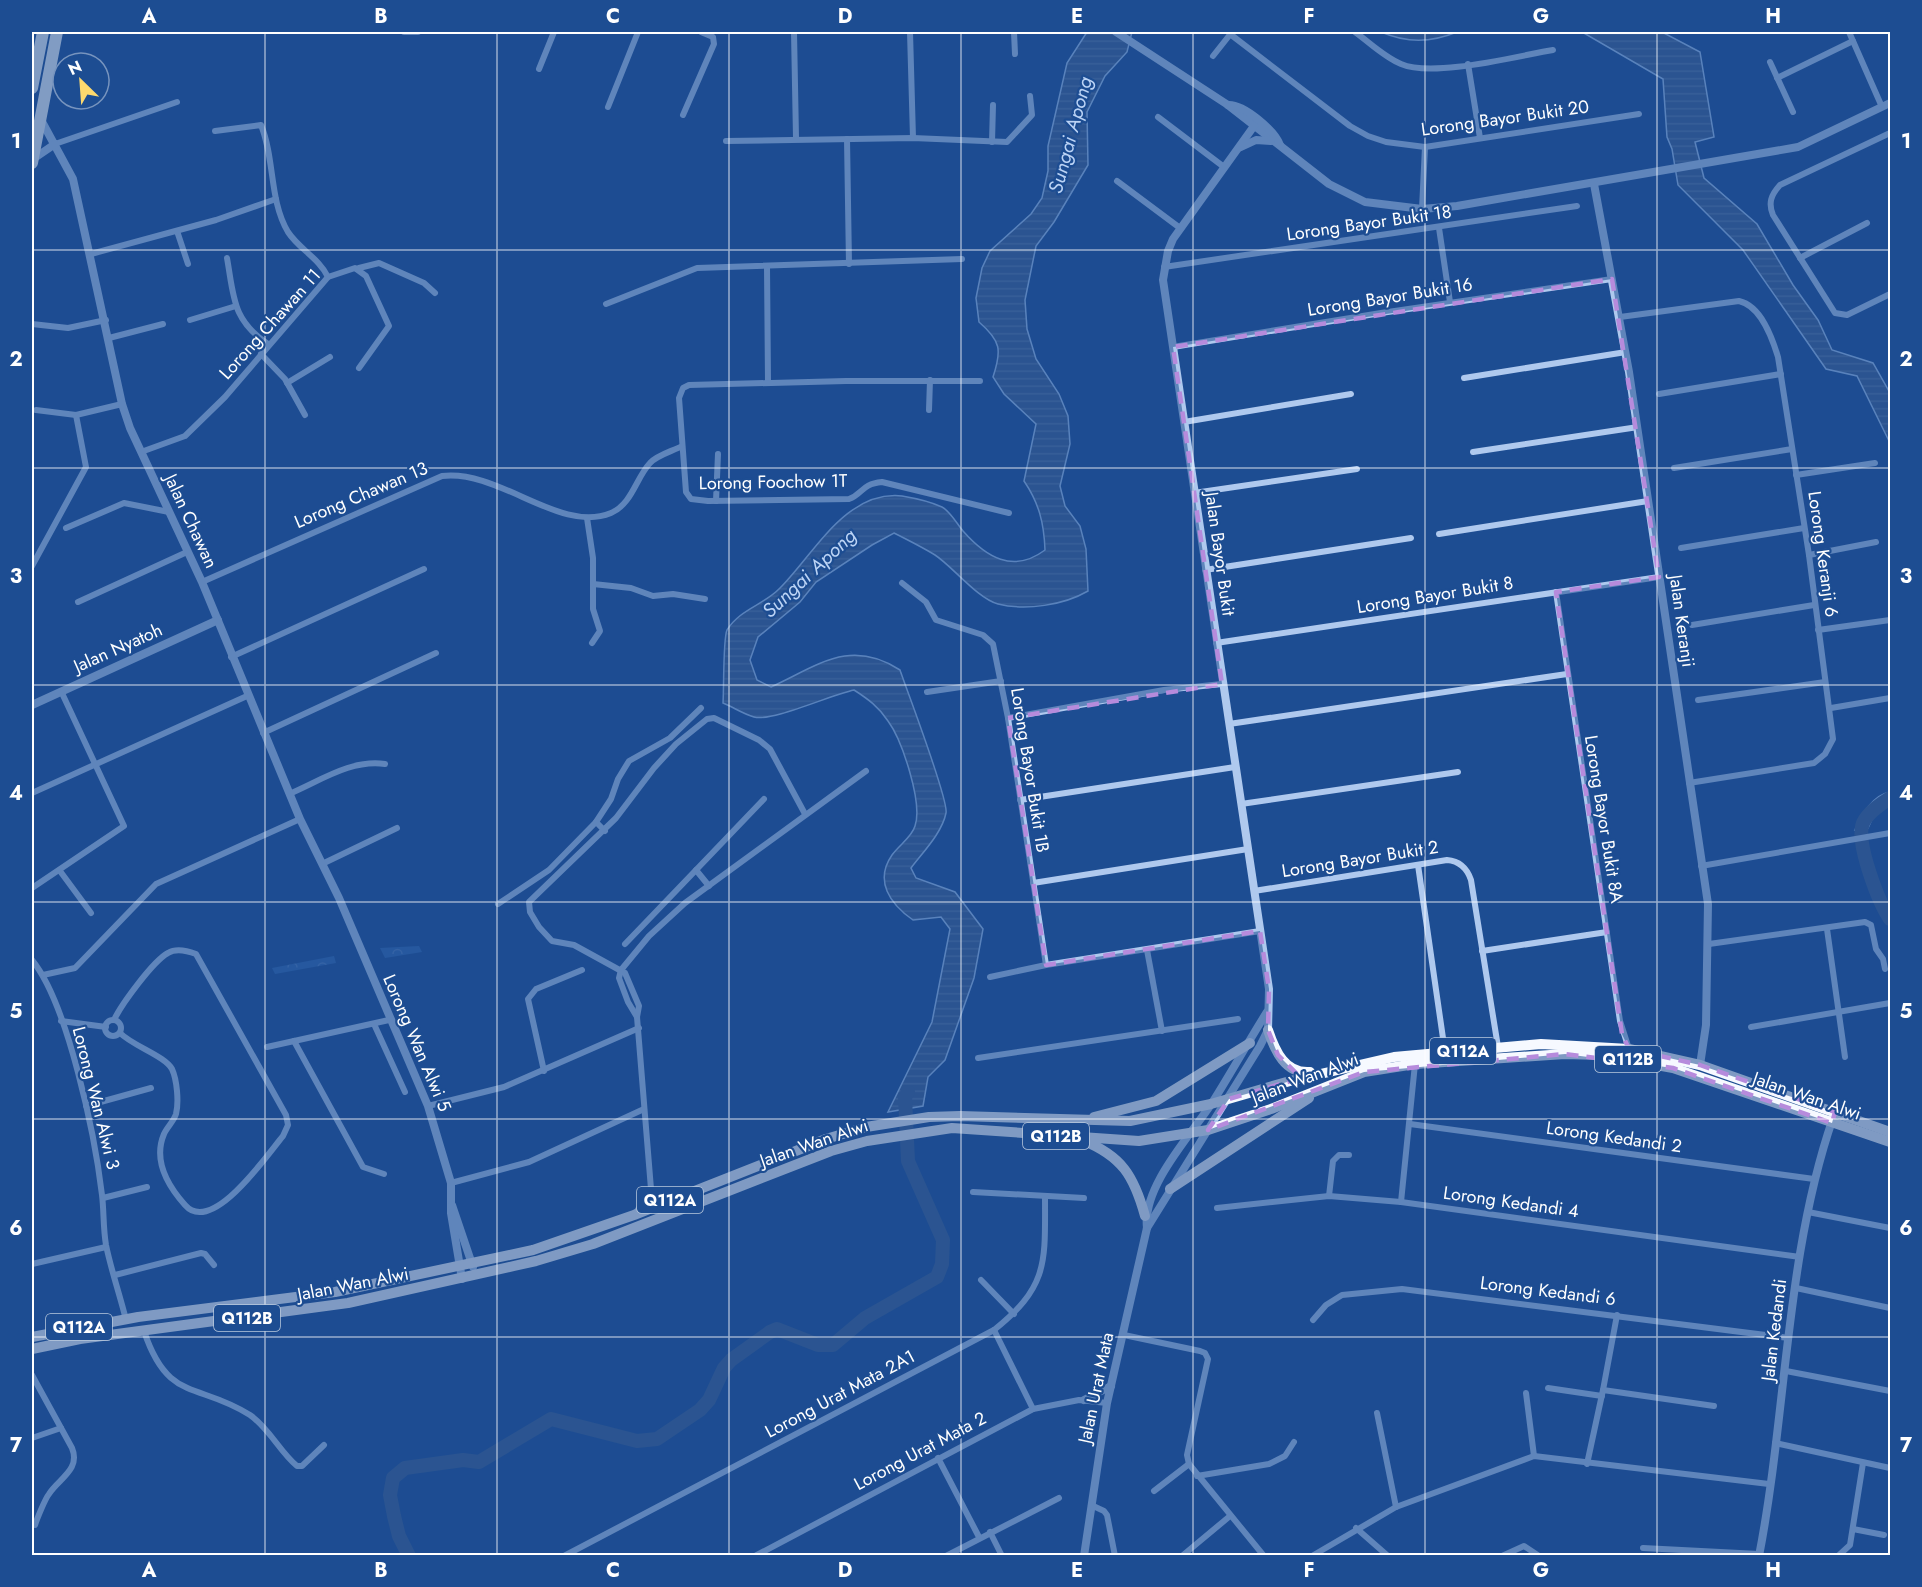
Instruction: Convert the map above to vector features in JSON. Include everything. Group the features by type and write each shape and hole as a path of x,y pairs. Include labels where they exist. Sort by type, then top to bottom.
{"highway":[{"path":"32,88 36,50 43,32"},
{"path":"32,151 57,32"},
{"path":"33,69 40,72 46,85"},
{"path":"32,162 35,139"}],"main road":[{"path":"1268,1030 1278,1054 1291,1069 1302,1072 1339,1069"},
{"path":"1079,1120 1156,1101 1250,1043"},
{"name":"Jalan Wan Alwi","path":"32,1337 126,1320 335,1292 533,1250 634,1215 826,1139 866,1127 929,1117 1130,1121 1211,1104 1339,1069 1394,1057 1498,1047 1570,1044 1629,1049 1700,1065 1890,1142"},
{"name":"Jalan Wan Alwi","path":"32,1349 348,1303 475,1276 593,1244 831,1151 867,1141 922,1130 952,1128 1139,1141 1208,1130 1316,1092 1364,1072 1415,1064 1531,1054 1601,1055 1673,1068 1890,1132"},
{"path":"1170,1189 1287,1114 1316,1092"},
{"path":"1074,1137 1099,1147 1124,1167 1132,1179 1145,1216"}],"street":[{"path":"404,32 418,32"},
{"path":"539,69 554,32"},
{"path":"608,107 638,32"},
{"path":"684,115 714,44 713,37 701,32"},
{"path":"794,32 796,138"},
{"path":"910,32 913,138"},
{"path":"1014,32 1015,54"},
{"path":"1116,32 1230,107 1329,184 1365,202 1422,209 1457,206 1594,184 1798,147 1886,105 1849,32"},
{"path":"1355,32 1398,63 1410,67 1468,64 1553,50"},
{"path":"1213,56 1231,33"},
{"name":"Lorong Bayor Bukit 20","path":"1231,33 1350,126 1368,136 1386,142 1425,147 1639,114"},
{"path":"1777,78 1853,41"},
{"path":"1770,62 1793,112"},
{"path":"1468,64 1480,138"},
{"path":"726,141 796,138 913,138 1006,142 1032,115 1030,96"},
{"path":"32,162 55,144 177,102"},
{"path":"1230,107 1236,104 1244,109 1276,135 1277,144"},
{"path":"992,142 993,105"},
{"path":"1230,107 1242,126 1243,136 1238,149"},
{"name":"Jalan Chawan","path":"40,117 73,179 106,320 122,404 141,452 202,582 289,794 339,898"},
{"path":"1158,117 1224,167"},
{"path":"215,131 261,125 276,199 289,233 321,265 328,277"},
{"name":"Jalan Bayor Bukit","path":"1254,126 1180,228 1168,251 1163,280 1269,989 1268,1030"},
{"path":"1890,133 1780,185 1774,191 1769,205 1835,313 1840,316 1890,294"},
{"path":"847,139 849,264"},
{"path":"1238,149 1256,140 1277,144"},
{"path":"1422,209 1425,147"},
{"path":"1117,182 1180,228"},
{"name":"Jalan Keranji","path":"1594,184 1626,352 1708,904 1706,1025 1700,1065"},
{"path":"91,254 177,231 276,199"},
{"name":"Lorong Bayor Bukit 18","path":"1164,267 1577,206"},
{"path":"1800,258 1867,223"},
{"path":"1440,228 1450,303"},
{"path":"177,231 188,264"},
{"path":"227,258 236,306 244,326 268,344"},
{"path":"606,304 697,268 962,259"},
{"name":"Lorong Chawan 11","path":"141,452 185,436 225,397 268,344 328,277 348,268 379,263 424,283 435,293"},
{"path":"767,267 768,382"},
{"path":"359,268 366,276 389,326 359,368"},
{"name":"Lorong Bayor Bukit 16","path":"1173,347 1612,279"},
{"name":"Lorong Keranji 6","path":"1620,317 1744,302 1757,314 1769,332 1781,374 1809,555 1814,605 1831,708 1833,740 1830,748 1816,762 1689,783"},
{"path":"190,320 236,306"},
{"path":"32,324 68,328 106,320"},
{"path":"109,338 163,324"},
{"path":"1464,378 1626,352"},
{"path":"261,354 287,383 305,415"},
{"path":"287,383 330,357"},
{"path":"1659,394 1781,374"},
{"path":"928,410 930,380"},
{"name":"Lorong Foochow 1T","path":"980,381 768,382 695,384 683,388 678,398 688,496 696,500 717,501 849,499 863,487 882,482 1009,513"},
{"path":"1184,422 1350,394"},
{"path":"36,410 76,415 122,404"},
{"path":"32,566 86,467 76,415"},
{"path":"1473,452 1638,428"},
{"name":"Lorong Chawan 13","path":"202,582 442,476 462,475 478,478 566,514 587,518 615,512 630,495 654,460 682,446"},
{"path":"1674,468 1792,449"},
{"path":"717,501 718,454"},
{"path":"1796,476 1875,464"},
{"path":"1194,493 1358,469"},
{"path":"1439,534 1648,501"},
{"path":"66,528 124,503 169,512"},
{"path":"587,518 593,558 593,609 600,631 592,643"},
{"path":"1681,548 1804,528"},
{"path":"1205,570 1411,538"},
{"path":"1809,555 1876,542"},
{"path":"78,602 188,552"},
{"path":"231,657 424,569"},
{"name":"Lorong Bayor Bukit 8","path":"1216,643 1659,577"},
{"name":"Lorong Bayor Bukit 1B","path":"902,583 926,602 936,620 992,641 1008,717 1046,965"},
{"path":"593,584 631,588 653,596 672,594 705,599"},
{"name":"Lorong Bayor Bukit 8A","path":"1556,592 1622,1034 1629,1049"},
{"path":"1692,625 1814,605"},
{"name":"Jalan Nyatoh","path":"32,705 218,620"},
{"path":"1818,630 1890,620"},
{"path":"263,733 435,652"},
{"path":"1229,724 1567,674"},
{"path":"927,692 1001,681"},
{"path":"1698,700 1826,682"},
{"path":"1008,717 1164,690 1222,684"},
{"path":"32,888 124,826 60,691"},
{"path":"32,793 247,696"},
{"path":"1831,708 1890,698"},
{"path":"498,904 549,870 596,822 611,799 618,779 629,761 670,738 701,708"},
{"path":"634,1215 644,1204 651,1189 639,1006 628,977 621,970 574,945 552,941 539,927 529,907 534,895 605,831 676,744 711,718 759,740 770,749 805,814"},
{"path":"289,794 357,764 369,762 385,764"},
{"path":"1020,800 1235,767"},
{"path":"621,970 675,910 866,771"},
{"path":"1241,804 1458,772"},
{"path":"625,944 764,799"},
{"path":"43,975 75,968 85,960 156,884 300,819"},
{"path":"596,822 605,831"},
{"path":"322,864 397,828"},
{"path":"1701,866 1850,842 1890,833"},
{"path":"1033,883 1248,849"},
{"name":"Lorong Bayor Bukit 2","path":"1254,891 1452,861 1466,869 1498,1047"},
{"path":"1418,865 1446,1052"},
{"path":"696,870 709,886"},
{"path":"60,871 91,913"},
{"name":"Lorong Wan Alwi 5","path":"339,898 389,1020 428,1106 451,1183 452,1205 466,1263 475,1276"},
{"path":"1709,944 1869,923 1885,969"},
{"path":"1827,929 1845,1057"},
{"path":"990,977 1046,965 1260,931"},
{"path":"1482,951 1606,932"},
{"path":"1147,950 1162,1031"},
{"path":"61,1021 106,1027 114,1020 128,996 165,954 175,951 196,954 288,1123 283,1136 225,1202 204,1212 186,1207 166,1181 163,1170 164,1135 176,1116 176,1087 171,1067 161,1057 136,1046 120,1034 110,1035 106,1027"},
{"name":"Lorong Wan Alwi 3","path":"32,960 43,975 61,1021 86,1106 103,1198 106,1247 126,1320"},
{"path":"32,973 37,967"},
{"path":"544,1071 528,999 536,989 582,970"},
{"path":"1751,1027 1890,1003"},
{"path":"1147,1228 1145,1216 1159,1181 1211,1104 1268,1011"},
{"path":"978,1058 1238,1019"},
{"path":"114,1020 120,1024 120,1034"},
{"path":"267,1047 389,1020"},
{"path":"374,1024 405,1092"},
{"path":"428,1106 504,1087 639,1028"},
{"path":"1147,1228 1229,1099 1268,1030"},
{"path":"294,1041 363,1167 384,1174"},
{"path":"1401,1202 1415,1064"},
{"path":"86,1106 151,1088"},
{"path":"451,1183 529,1162 644,1108"},
{"name":"Jalan Kedandi","path":"1759,1555 1800,1257 1814,1179 1833,1117"},
{"name":"Lorong Kedandi 2","path":"1410,1124 1814,1179"},
{"path":"1329,1196 1333,1161 1339,1155 1348,1155"},
{"path":"103,1198 147,1187"},
{"path":"651,1189 671,1200"},
{"path":"973,1192 1084,1198"},
{"name":"Lorong Urat Mata 2A1","path":"564,1556 994,1330 1025,1302 1038,1281 1045,1250 1045,1196"},
{"name":"Lorong Kedandi 4","path":"1217,1208 1329,1196 1401,1202 1800,1257"},
{"path":"1808,1212 1890,1228"},
{"name":"Jalan Urat Mata","path":"1084,1556 1107,1403 1147,1228"},
{"path":"32,1264 106,1247"},
{"path":"115,1275 201,1253 214,1265"},
{"name":"Lorong Wan Alwi 5","path":"462,1279 466,1263"},
{"path":"981,1280 1014,1314"},
{"path":"1796,1288 1890,1308"},
{"name":"Lorong Kedandi 6","path":"1313,1320 1326,1305 1342,1295 1388,1289 1617,1315 1789,1338"},
{"path":"1587,1464 1617,1315"},
{"path":"994,1330 1033,1409"},
{"path":"144,1331 159,1365 170,1379 249,1415 297,1466 302,1466 324,1445"},
{"path":"1124,1335 1200,1351 1206,1355 1208,1359 1187,1455 1189,1464 1264,1556"},
{"path":"1786,1371 1890,1391"},
{"path":"32,1375 72,1448 74,1458 66,1478 50,1492 35,1525"},
{"path":"1084,1400 1111,1386"},
{"path":"1548,1388 1714,1406"},
{"path":"1526,1393 1534,1456"},
{"name":"Lorong Urat Mata 2","path":"755,1556 1033,1409 1084,1400 1107,1403"},
{"path":"1377,1413 1396,1507"},
{"path":"32,1438 61,1428"},
{"path":"1197,1476 1269,1464 1285,1456 1294,1442"},
{"path":"1775,1443 1890,1468"},
{"path":"1312,1556 1356,1528 1396,1507 1534,1456 1769,1484"},
{"path":"938,1458 979,1538"},
{"path":"1838,1556 1848,1548 1863,1463"},
{"path":"1154,1491 1189,1464"},
{"path":"946,1556 1059,1498"},
{"path":"1091,1505 1106,1513 1115,1556"},
{"path":"1182,1556 1230,1516"},
{"path":"1356,1528 1388,1556"},
{"path":"1853,1529 1884,1535"},
{"path":"990,1532 1002,1556"},
{"path":"1502,1556 1524,1546 1539,1556"},
{"path":"1643,1548 1759,1555"}],"highlighted area":[{"path":"1612,279 1659,577 1556,592 1622,1034 1629,1049 1700,1065 1835,1112 1832,1123 1673,1068 1565,1054 1364,1072 1208,1130 1229,1099 1301,1078 1278,1055 1268,1030 1269,989 1260,931 1046,965 1008,718 1222,684 1173,347"}],"green space":[{"path":"419,946 422,952 385,958 380,948"},
{"path":"334,956 336,963 275,974 272,968"}],"water":[{"path":"1087,32 1132,32 1127,52 1105,76 1087,112 1088,165 1054,222 1036,246 1025,300 1027,329 1036,359 1059,394 1068,416 1070,444 1060,486 1065,506 1080,526 1086,549 1088,591 1068,600 1032,607 998,604 982,596 935,555 894,533 816,582 800,602 758,637 750,660 757,680 771,687 835,658 850,656 866,656 900,670 941,788 946,813 941,828 911,868 916,878 955,892 983,929 974,978 945,1060 928,1077 923,1106 888,1112 932,1022 950,929 941,917 913,920 897,907 887,891 884,874 887,865 892,855 913,830 917,816 914,788 905,757 894,730 885,716 854,690 774,716 750,716 723,703 726,635 732,623 780,588 833,527 864,503 882,497 902,496 942,507 981,548 1001,559 1022,561 1045,550 1040,514 1024,481 1036,424 1004,394 993,377 998,360 998,347 992,335 979,322 976,298 982,268 990,251 1031,214 1042,198 1048,171 1048,146 1067,63"},
{"path":"1381,32 1457,32 1428,40 1409,40"},
{"path":"1582,32 1662,32 1700,52 1714,137 1695,142 1704,178 1757,224 1793,285 1818,320 1832,350 1873,363 1890,393 1890,443 1857,376 1826,369 1743,250 1678,185 1672,149 1667,137 1663,79"},
{"path":"1890,792 1890,804 1874,815 1868,828 1855,830 1864,812 1873,801"}],"waterway":[{"path":"1890,798 1868,815 1861,832 1869,872 1890,919"},
{"name":"Sungai Apong","path":"409,1556 399,1536 390,1495 393,1478 405,1468 463,1460 479,1462 551,1419 637,1441 657,1439 700,1410 709,1400 724,1368 731,1360 770,1332 777,1329 818,1345 833,1345 865,1318 937,1277 942,1264 943,1240 908,1161 905,1097 908,1092"}]}
